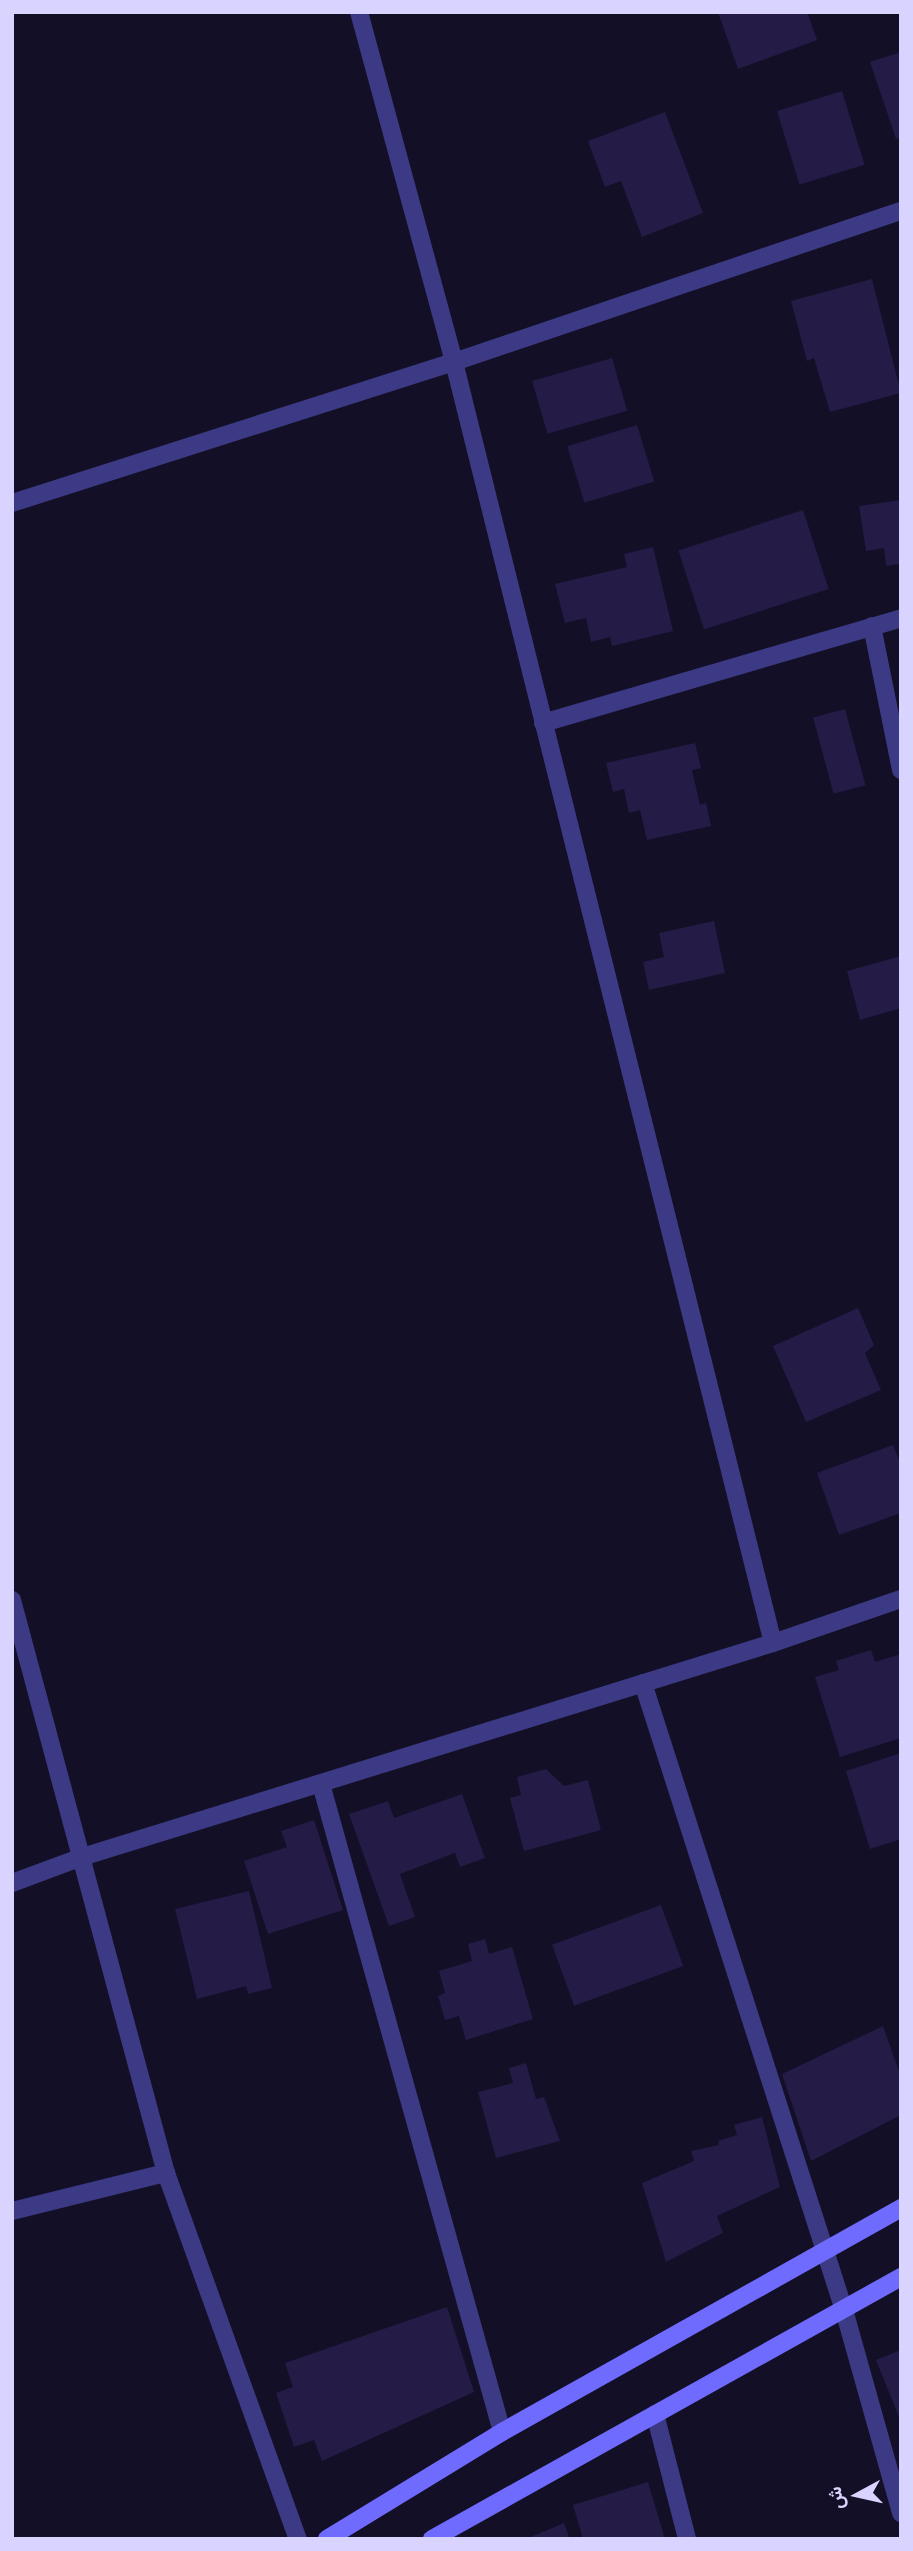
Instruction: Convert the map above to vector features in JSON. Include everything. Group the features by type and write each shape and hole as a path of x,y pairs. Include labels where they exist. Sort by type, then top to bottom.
{"main road":[{"path":"327,2539 502,2432 901,2208"},
{"path":"432,2539 901,2277"}],"street":[{"path":"359,12 454,362 773,1643"},
{"path":"12,503 454,362 901,211"},
{"path":"543,723 901,618"},
{"path":"872,626 901,770"},
{"path":"12,1883 82,1857 773,1643 901,1599"},
{"path":"12,1600 166,2174 298,2539"},
{"path":"643,1683 844,2310 901,2512"},
{"path":"321,1784 502,2432"},
{"path":"12,2211 166,2174"},
{"path":"655,2414 687,2539"}],"building":[{"path":"718,12 807,12 817,40 738,69"},
{"path":"901,52 901,137 896,139 870,62"},
{"path":"842,91 865,165 799,185 777,111"},
{"path":"665,112 703,213 642,237 621,181 605,187 588,141"},
{"path":"872,279 901,393 830,412 814,358 807,361 791,301"},
{"path":"612,358 627,411 547,434 532,381"},
{"path":"637,425 654,481 584,503 567,446"},
{"path":"901,500 901,564 886,566 884,548 866,551 859,506"},
{"path":"803,510 829,589 704,629 678,550"},
{"path":"653,547 673,631 612,646 610,637 591,642 586,618 565,623 555,584 627,567 624,554"},
{"path":"845,709 865,785 834,794 813,718"},
{"path":"695,743 701,768 692,770 700,805 706,803 711,826 647,840 640,810 629,813 624,789 613,792 606,763"},
{"path":"714,921 725,973 649,990 643,962 664,957 659,933"},
{"path":"901,956 901,1008 860,1020 847,971"},
{"path":"858,1308 874,1345 865,1353 881,1390 806,1422 773,1346"},
{"path":"893,1445 901,1465 901,1513 839,1535 817,1473"},
{"path":"871,1650 875,1662 901,1654 901,1738 840,1757 815,1677 839,1670 836,1661"},
{"path":"901,1753 901,1839 870,1849 846,1771"},
{"path":"546,1769 564,1786 588,1780 601,1830 524,1851 510,1798 521,1795 517,1777"},
{"path":"462,1794 485,1858 460,1867 455,1853 400,1874 415,1917 389,1926 349,1814 388,1801 394,1818"},
{"path":"314,1820 343,1910 268,1934 244,1861 287,1847 281,1831"},
{"path":"249,1891 272,1988 248,1994 246,1986 197,1999 175,1909"},
{"path":"661,1905 683,1966 574,2006 552,1945"},
{"path":"485,1939 489,1954 512,1947 533,2019 466,2040 459,2016 445,2020 438,1996 445,1993 439,1971 472,1961 468,1944"},
{"path":"883,2026 901,2077 901,2115 811,2161 782,2074"},
{"path":"526,2063 536,2099 544,2097 560,2141 496,2158 478,2092 513,2083 509,2068"},
{"path":"762,2117 780,2187 717,2216 723,2233 666,2262 642,2183 694,2161 691,2151 719,2145 718,2141 737,2135 734,2125"},
{"path":"447,2307 474,2392 322,2461 314,2440 294,2447 276,2393 293,2387 285,2363"},
{"path":"901,2350 901,2422 876,2360"},
{"path":"648,2482 665,2539 583,2539 573,2505"},
{"path":"564,2523 570,2539 526,2539"}]}
